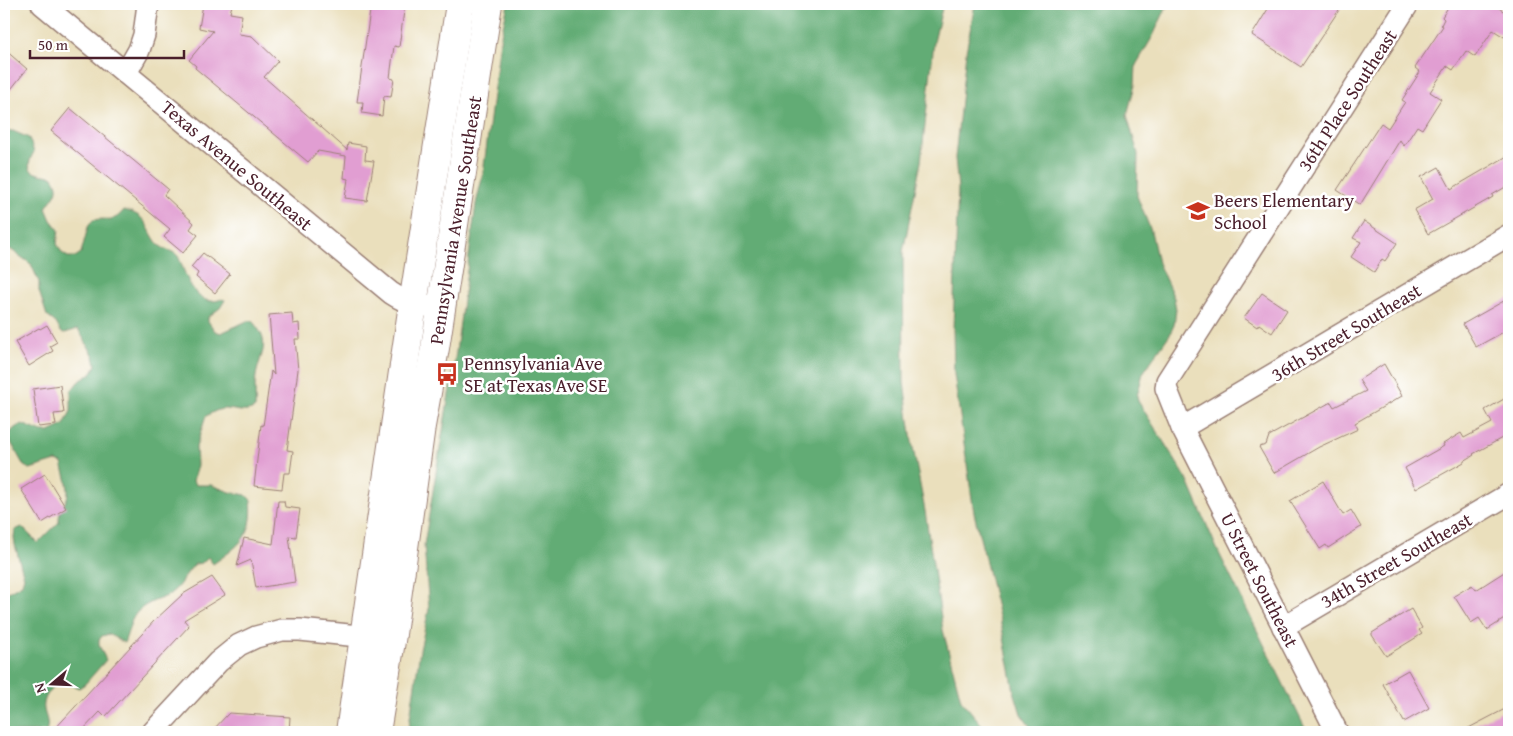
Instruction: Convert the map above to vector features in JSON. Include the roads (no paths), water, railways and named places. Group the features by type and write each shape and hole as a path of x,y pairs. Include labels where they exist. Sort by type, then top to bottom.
{"highway":[{"name":"Pennsylvania Avenue Southeast","path":"376,732 378,638 413,304 460,4"},
{"name":"Pennsylvania Avenue Southeast","path":"350,732 378,638 421,426 488,4"}],"street":[{"name":"Texas Avenue Southeast","path":"42,4 392,293 400,299 413,304 441,308"},
{"path":"126,73 139,50 144,35 148,4"},
{"name":"36th Place Southeast","path":"1182,428 1168,395 1167,381 1408,4"},
{"name":"36th Street Southeast","path":"1182,428 1509,235"},
{"name":"U Street Southeast","path":"1182,428 1337,732"},
{"name":"34th Street Southeast","path":"1283,627 1509,494"},
{"path":"153,732 218,662 232,650 264,634 291,630 378,638"}],"place":[{"name":"Beers Elementary School","path":"1198,211"},
{"name":"Pennsylvania Ave SE at Texas Ave SE","path":"447,374"}]}
